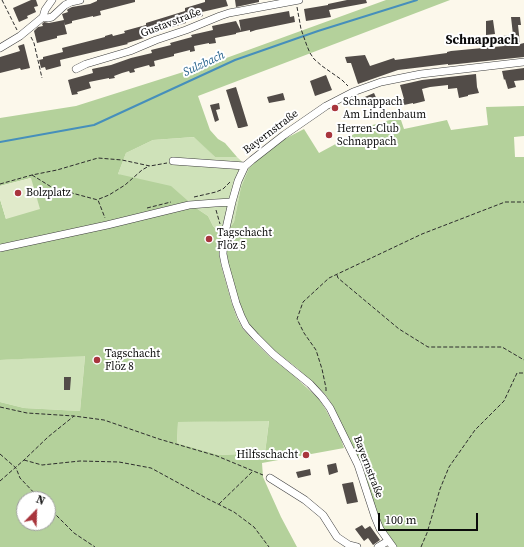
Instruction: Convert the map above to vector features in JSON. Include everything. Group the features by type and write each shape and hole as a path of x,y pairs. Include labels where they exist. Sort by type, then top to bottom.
{"street":[{"path":"0,48 20,36 43,17 45,10 52,0"},
{"path":"43,17 52,17 66,5 80,0"},
{"name":"Gustavstraße","path":"76,69 86,64 130,51 220,16 298,0"},
{"name":"Bayernstraße","path":"393,547 380,528 375,517 358,465 330,408 310,384 273,354 256,337 246,326 240,316 223,254 224,237 232,202 238,181 245,166 259,153 326,106 353,92 381,82 421,74 524,62"},
{"path":"173,161 245,166"},
{"path":"0,248 107,225 189,205 232,202"},
{"path":"270,478 305,500 323,515 337,537 349,545 357,547"},
{"path":"378,547 388,541"}],"path":[{"path":"2,0 20,36"},
{"path":"298,0 300,21 304,39 314,59 342,80 353,92"},
{"path":"27,30 34,42 42,78"},
{"path":"0,184 98,158 122,160 150,166"},
{"path":"32,175 53,188 98,200 125,185 142,170 150,166 173,161"},
{"path":"190,198 216,192 223,189 232,180"},
{"path":"98,200 107,225"},
{"path":"147,208 175,201"},
{"path":"322,397 326,392 326,388 316,350 304,333 297,319 303,302 329,278 422,234 505,202 524,202"},
{"path":"214,203 224,237"},
{"path":"337,274 338,278 399,329 428,347 502,347 524,360"},
{"path":"421,547 449,466 475,430 504,401 517,373 524,373"},
{"path":"0,407 27,413 74,416 104,420 159,439 217,456 270,478"},
{"path":"0,481 16,468 48,437 74,416"},
{"path":"0,454 16,468 20,478 32,491"},
{"path":"24,460 42,465 80,461 119,462 151,468 234,512 254,527 270,547"},
{"path":"218,504 253,471"},
{"path":"56,515 74,533 95,547"}],"green space":[{"path":"386,0 450,0 198,96 210,130 218,139 225,143 237,157 215,157 194,137 153,140 126,153 118,174 171,186 196,208 208,216 213,226 219,233 219,254 221,265 232,304 243,329 270,357 292,374 319,399 341,439 344,448 262,463 263,477 281,517 297,547 0,547 0,402 24,408 80,411 85,356 0,360 0,199 6,219 31,178 0,186 0,118 76,106 218,61","holes":["269,421 265,453 219,455 177,443 178,422"]},
{"path":"524,106 524,136 514,137 515,157 524,157 524,547 397,547 383,527 378,516 361,464 333,406 325,394 258,335 249,324 244,314 228,264 226,245 230,228 234,222 241,187 249,168 273,145 304,129 319,153 369,126 400,117 404,129 447,120 451,130 488,125 486,107"},
{"path":"195,137 215,157 237,157 249,168 241,187 234,222 230,228 227,238 220,237 208,216 196,208 118,174 126,153 153,140"},
{"name":"Bolzplatz","path":"31,178 40,209 6,219 0,199 0,186"},
{"path":"85,355 80,411 24,408 0,402 0,360"},
{"path":"269,420 265,453 219,455 177,443 178,422"}],"building":[{"path":"31,0 36,0 38,6 34,7 36,12 19,22 13,8"},
{"path":"97,0 135,0 135,2 100,11 101,15 72,21 72,23 65,25 64,22 67,34 37,43 34,31 38,27 43,26 42,24 44,22 49,23 64,20 62,14 68,12 68,9 90,4"},
{"path":"205,0 226,0 228,6 202,12 203,16 188,20 186,23 143,36 144,38 127,43 128,44 60,60 61,66 46,70 45,67 41,68 39,60 43,59 43,57 63,52 62,48 112,34 113,36 125,33 124,31 185,11 185,8 205,2"},
{"path":"235,0 259,0 259,2 236,7"},
{"path":"347,0 366,0 367,3 329,10 331,17 306,21 304,9"},
{"path":"289,11 290,17 294,16 295,22 215,38 216,43 194,46 195,51 190,52 190,50 154,61 155,66 150,67 149,65 134,69 135,72 130,73 129,71 114,76 115,78 89,82 91,88 72,95 68,80 93,73 92,69 152,53 151,50 171,45 170,43 192,37 191,35 213,30 212,26 236,21 241,31 239,20"},
{"path":"511,17 520,17 521,25 518,25 520,44 524,43 524,57 398,70 358,84 351,63 347,63 345,57 365,55 370,66 394,58 395,60 447,53 451,51 504,46 503,36 513,35"},
{"path":"493,20 495,34 486,35 486,21"},
{"path":"24,44 30,68 21,70 20,68 0,73 0,57 20,51 18,46"},
{"path":"524,68 524,80 514,81 516,87 508,89 502,71"},
{"path":"476,74 479,93 459,98 457,88 448,89 448,85 430,87 422,89 425,101 404,105 400,85 422,80"},
{"path":"326,75 332,90 315,96 310,81"},
{"path":"236,87 248,126 240,128 238,128 226,90"},
{"path":"283,93 285,100 269,103 267,97"},
{"path":"374,93 378,102 369,106 367,103 362,105 360,99"},
{"path":"219,103 220,109 216,110 219,120 215,122 210,105"},
{"path":"64,377 71,377 70,390 64,390"},
{"path":"336,463 338,472 329,475 327,465"},
{"path":"310,469 311,475 298,478 296,472"},
{"path":"353,482 358,502 347,504 342,484"},
{"path":"362,525 365,529 370,526 380,540 373,545 368,538 364,541 355,529"}],"waterway":[{"name":"Sulzbach","path":"0,142 94,125 235,60 318,31 417,0"}],"place":[{"name":"Schnappach Am Lindenbaum","path":"335,108"},
{"name":"Herren-Club Schnappach","path":"329,135"},
{"name":"Bolzplatz","path":"18,193"},
{"name":"Tagschacht Flöz 5","path":"209,239"},
{"name":"Tagschacht Flöz 8","path":"97,360"},
{"name":"Hilfsschacht","path":"306,455"}],"district":[{"name":"Schnappach","path":"482,41"}]}
